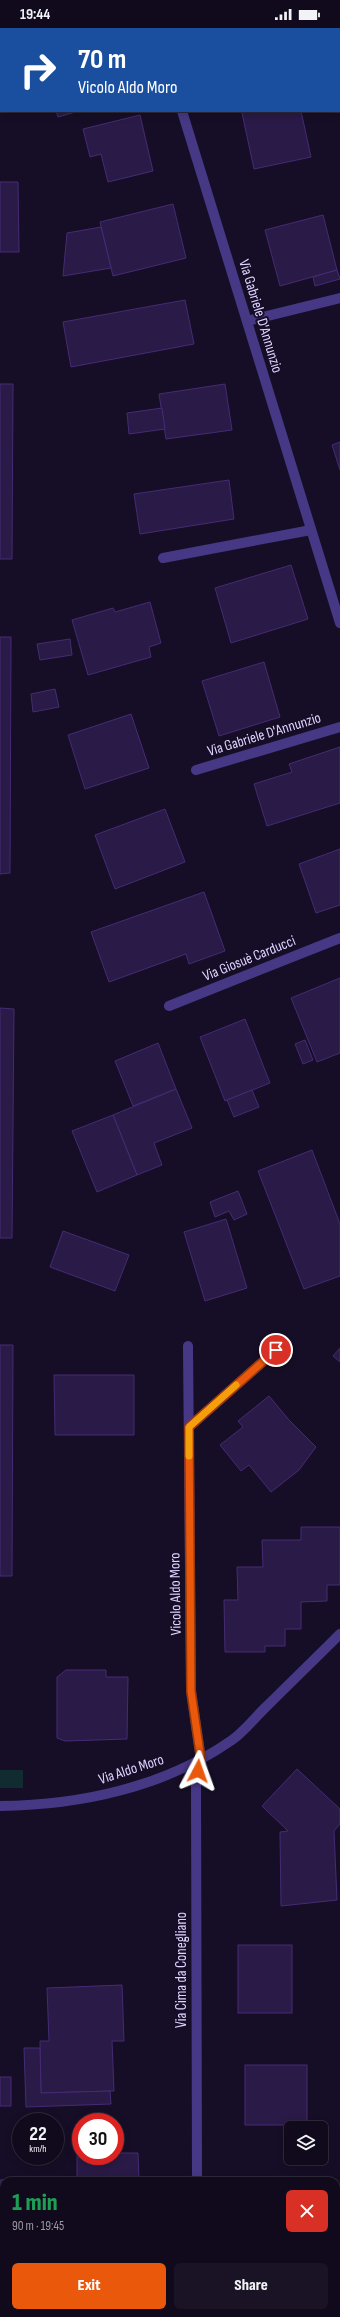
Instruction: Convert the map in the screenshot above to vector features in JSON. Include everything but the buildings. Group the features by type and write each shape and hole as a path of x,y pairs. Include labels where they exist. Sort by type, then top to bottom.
{"street":[{"name":"Via Gabriele D'Annunzio","path":"182,112 340,623"},
{"path":"247,321 340,298"},
{"path":"163,558 312,530"},
{"name":"Via Gabriele D'Annunzio","path":"196,770 340,727"},
{"name":"Via Giosuè Carducci","path":"169,1006 340,938"},
{"name":"Vicolo Aldo Moro","path":"188,1346 191,1691 201,1760"},
{"path":"189,1427 276,1350"},
{"name":"Via Aldo Moro","path":"0,1806 70,1802 113,1793 151,1781 201,1760 233,1739 340,1634"},
{"name":"Via Cima da Conegliano","path":"197,2177 196,1782 201,1760"}],"green space":[{"path":"0,1770 23,1770 23,1788 0,1788"}],"slow traffic":[{"path":"189,1456 189,1427 236,1385"}],"route":[{"path":"198,1771 201,1760 191,1691 189,1427 276,1350"}]}
